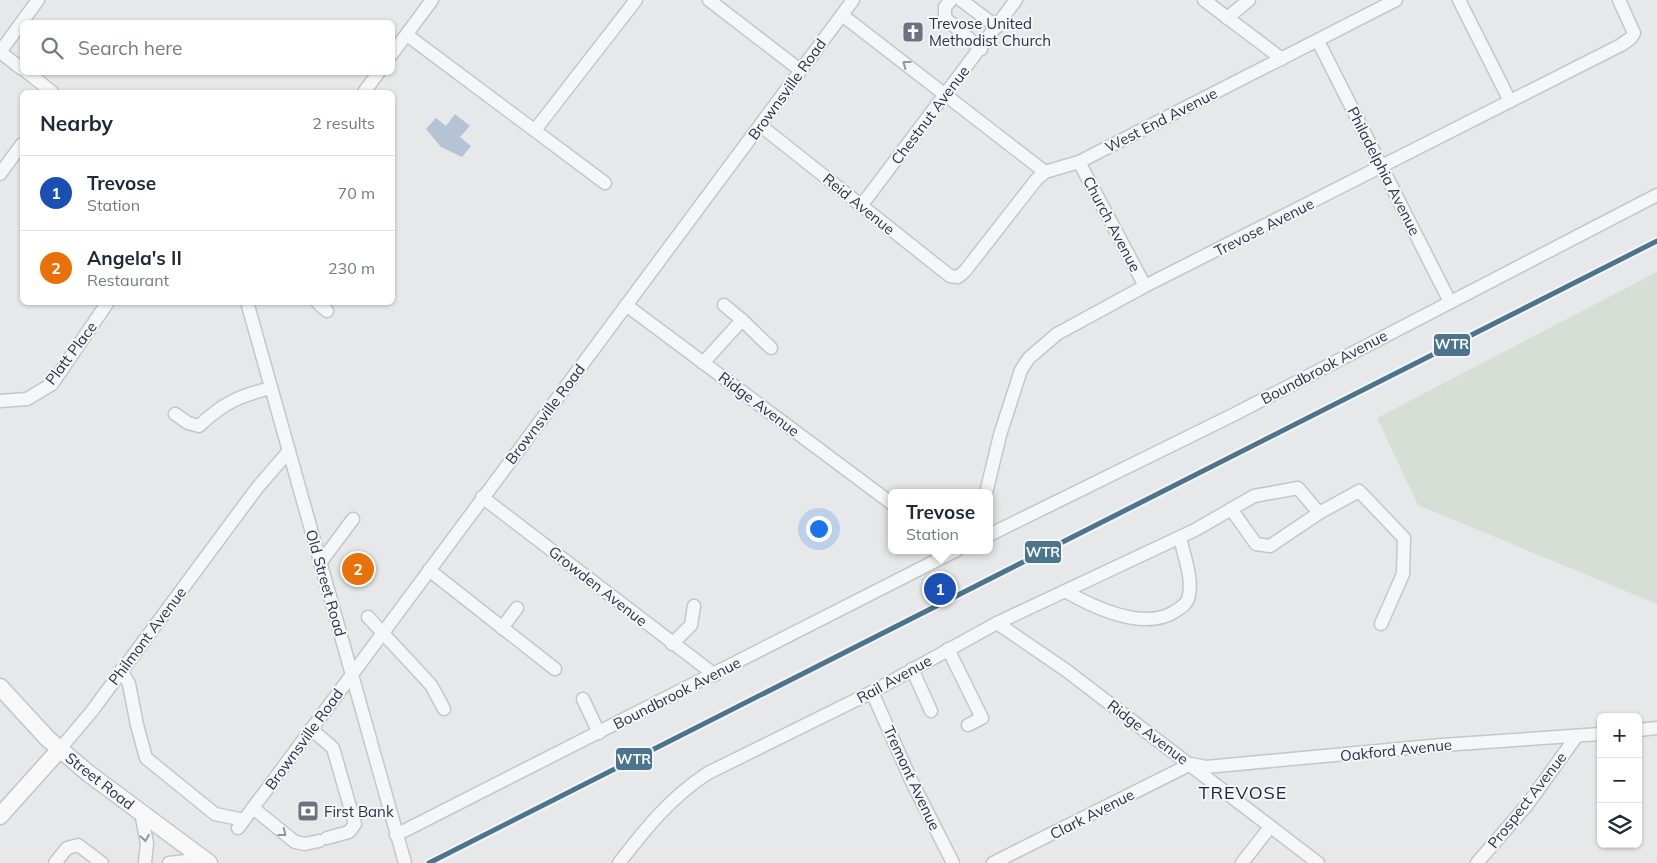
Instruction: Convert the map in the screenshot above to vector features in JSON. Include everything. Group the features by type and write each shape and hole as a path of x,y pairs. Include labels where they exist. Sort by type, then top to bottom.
{"main road":[{"name":"Street Road","path":"0,687 60,750 206,861"},
{"name":"Philmont Avenue","path":"0,816 60,750"}],"street":[{"path":"23,20 38,0"},
{"path":"395,50 432,0"},
{"path":"535,130 636,0"},
{"path":"709,0 800,70"},
{"name":"Brownsville Road","path":"121,670 129,684 146,758 215,814 241,824 482,497 761,126 800,70 853,0"},
{"path":"951,0 945,7 945,18 981,49"},
{"path":"961,0 997,27"},
{"name":"Chestnut Avenue","path":"861,206 1016,0"},
{"path":"1204,0 1282,59"},
{"path":"1227,18 1249,0"},
{"name":"West End Avenue","path":"1045,172 1080,162 1396,0"},
{"path":"1458,0 1510,101"},
{"name":"Trevose Avenue","path":"987,489 1016,382 1029,358 1057,334 1145,286 1382,167 1631,38 1634,33 1632,24 1619,0"},
{"path":"842,15 1045,172"},
{"path":"20,25 0,52 20,67"},
{"path":"406,35 605,183"},
{"name":"Philadelphia Avenue","path":"1318,41 1450,302"},
{"path":"30,75 49,90"},
{"path":"366,90 377,75"},
{"name":"Reid Avenue","path":"761,126 950,276 958,277 1045,172"},
{"path":"0,174 20,147"},
{"name":"Church Avenue","path":"1080,162 1145,286"},
{"name":"Boundbrook Avenue","path":"993,533 1235,414 1657,195"},
{"name":"Platt Place","path":"0,401 27,399 52,384 106,305"},
{"name":"Old Street Road","path":"248,305 403,857"},
{"path":"321,305 328,311"},
{"name":"Ridge Avenue","path":"626,305 888,501"},
{"path":"724,305 771,348"},
{"path":"703,363 742,320"},
{"path":"174,414 188,423 199,426 217,408 234,398 271,388"},
{"name":"Philmont Avenue","path":"60,750 92,711 257,488 289,451"},
{"name":"Rail Avenue","path":"619,863 652,820 686,788 708,774 872,692 997,623 1180,538 1254,496 1298,488 1319,513"},
{"path":"1231,509 1256,544 1270,546 1319,513 1359,491 1404,538 1403,574 1381,624"},
{"name":"Growden Avenue","path":"482,497 715,675"},
{"path":"320,563 353,519"},
{"path":"1064,591 1090,605 1112,612 1146,619 1169,615 1184,606 1188,598 1190,584 1180,538"},
{"name":"Boundbrook Avenue","path":"396,835 715,675 948,554"},
{"path":"429,570 555,669"},
{"path":"672,644 691,625 694,606"},
{"path":"502,628 517,608"},
{"path":"368,617 430,685 444,709"},
{"name":"Ridge Avenue","path":"997,623 1067,671 1318,863"},
{"path":"948,650 982,718 968,725"},
{"path":"912,669 931,711"},
{"name":"Tremont Avenue","path":"872,692 911,780 954,863"},
{"path":"583,699 599,733"},
{"path":"1642,730 1657,728"},
{"path":"253,808 296,842 305,844 349,832 355,824 333,748 311,729"},
{"name":"Oakford Avenue","path":"1191,764 1206,767 1442,745 1597,734"},
{"name":"Prospect Avenue","path":"1477,863 1527,805 1576,737"},
{"name":"Clark Avenue","path":"993,863 1191,764"},
{"path":"141,813 147,843 145,863"},
{"path":"1242,863 1270,827"},
{"path":"55,863 67,848 78,846 102,863"},
{"path":"169,863 206,861"}],"shaded area":[{"path":"1657,272 1657,604 1418,505 1377,418"}],"water":[{"path":"455,114 470,126 460,137 471,146 462,157 441,147 426,129 436,118 446,126"}],"transit line":[{"name":"WTR","path":"429,863 1657,241"}],"place":[{"name":"Trevose United Methodist Church","path":"913,32"},
{"name":"Angela's II","path":"358,569"},
{"name":"Trevose","path":"940,589"},
{"name":"First Bank","path":"308,811"}],"district":[{"name":"TREVOSE","path":"1243,792"}]}
